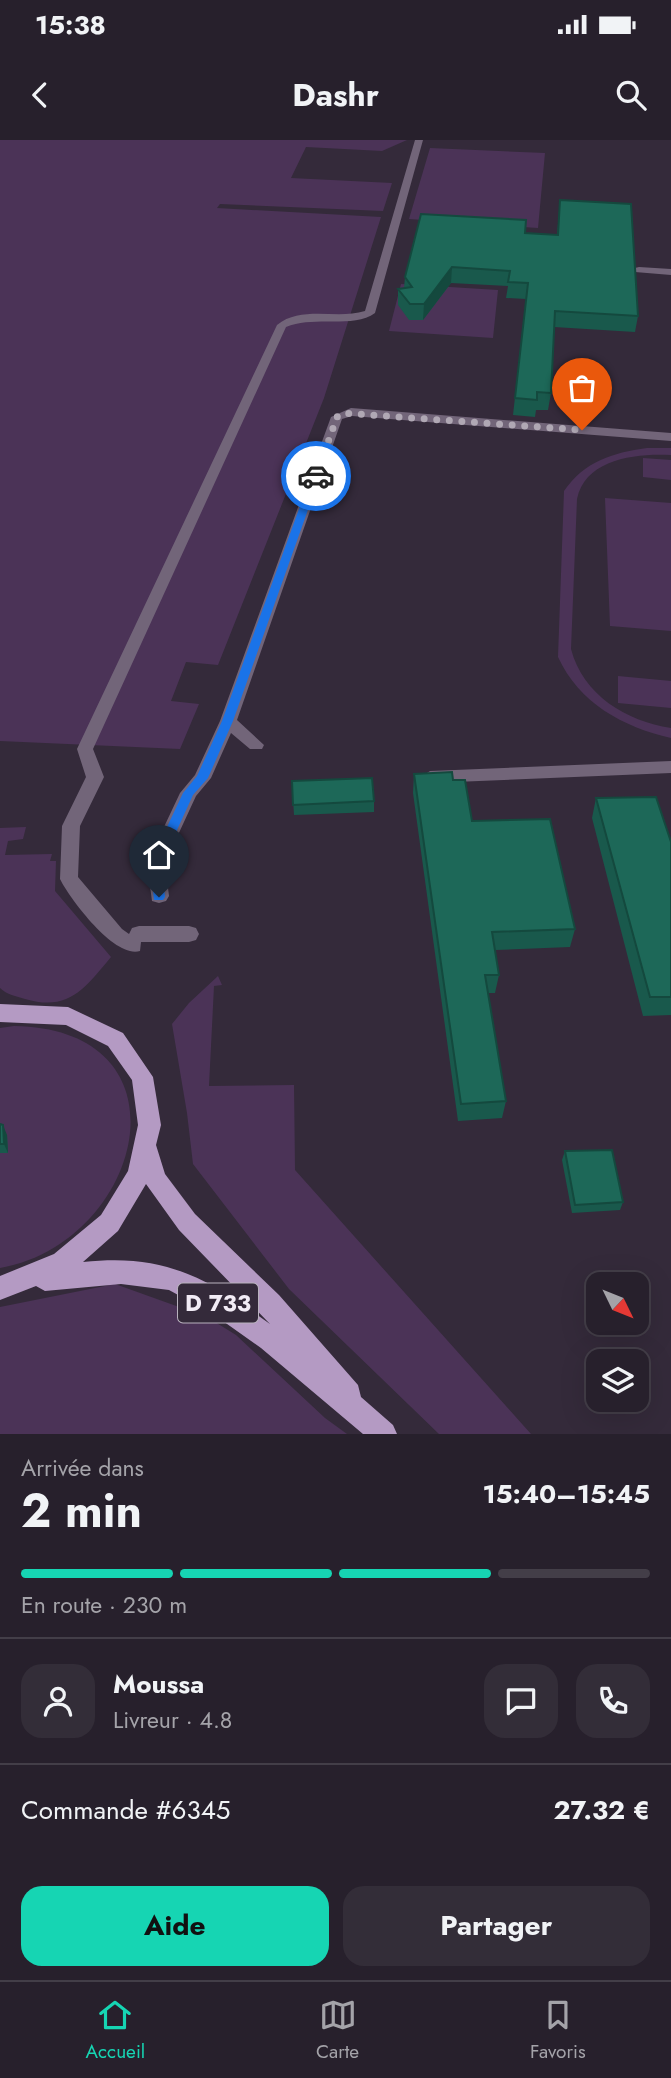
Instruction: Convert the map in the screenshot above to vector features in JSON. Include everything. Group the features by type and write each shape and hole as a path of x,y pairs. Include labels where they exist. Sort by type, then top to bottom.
{"main road":[{"path":"0,1000 10,1012 47,1012 72,1017 101,1030 124,1050 140,1074 149,1102 148,1150 129,1197 95,1239 58,1267 8,1286"},
{"name":"D 733","path":"8,1286 91,1271 127,1270 170,1278 215,1300 252,1326 384,1434 270,1304 187,1222 155,1179 148,1150"}],"lane":[{"path":"189,934 136,940 115,935 69,879 71,827 95,777 85,749 282,325 308,315 361,317 370,313 419,140"},
{"path":"639,270 671,272"},
{"path":"159,897 156,863 189,793 202,778 228,721 337,417 343,413 671,437"},
{"path":"228,721 256,745"},
{"path":"417,777 671,768"}],"shaded area":[{"path":"0,140 407,140 382,151 306,147 291,178 392,183 383,211 220,204 217,208 381,217 324,398 218,665 186,662 171,701 199,704 180,749 0,741"},
{"path":"430,148 545,153 538,228 409,219"},
{"path":"401,284 498,290 493,338 389,331"},
{"path":"647,448 671,448 671,455 628,457 601,467 590,475 577,499 571,649 585,680 596,692 623,712 671,728 671,738 636,727 604,711 578,688 558,657 564,491 581,472 600,460"},
{"path":"643,458 671,460 671,480 643,477"},
{"path":"605,498 671,503 671,631 610,626"},
{"path":"618,676 671,681 671,708 618,703"},
{"path":"26,827 23,839 8,841 5,855 52,854 50,861 56,861 55,891 111,957 84,987 65,1000 40,1002 9,994 0,988 0,828"},
{"path":"218,976 222,985 214,986 209,1086 294,1085 295,1170 531,1434 439,1434 289,1289 193,1164 172,1024 189,1003"},
{"path":"14,1026 72,1036 109,1062 128,1097 129,1139 116,1181 88,1220 49,1251 0,1268 0,1028"},
{"path":"115,1284 207,1317 236,1335 325,1418 347,1434 0,1434 0,1307"}],"building":[{"path":"560,200 631,204 638,316 555,311 551,393 537,392 537,400 515,398 528,283 508,282 510,271 452,267 424,304 410,304 398,289 412,287 405,277 421,214 526,220 525,233 558,235"},
{"path":"452,772 453,780 465,780 472,821 550,819 575,929 492,932 499,975 485,975 506,1101 461,1104 414,774"},
{"path":"372,778 374,801 293,805 292,781"},
{"path":"656,797 671,842 671,997 650,997 596,798"},
{"path":"0,1124 3,1125 4,1144 0,1144"},
{"path":"612,1150 623,1202 575,1205 565,1151"}],"way so far":[{"path":"316,476 337,417 343,413 582,430"}],"route":[{"path":"159,897 156,863 189,793 202,778 228,721 316,476"}]}
